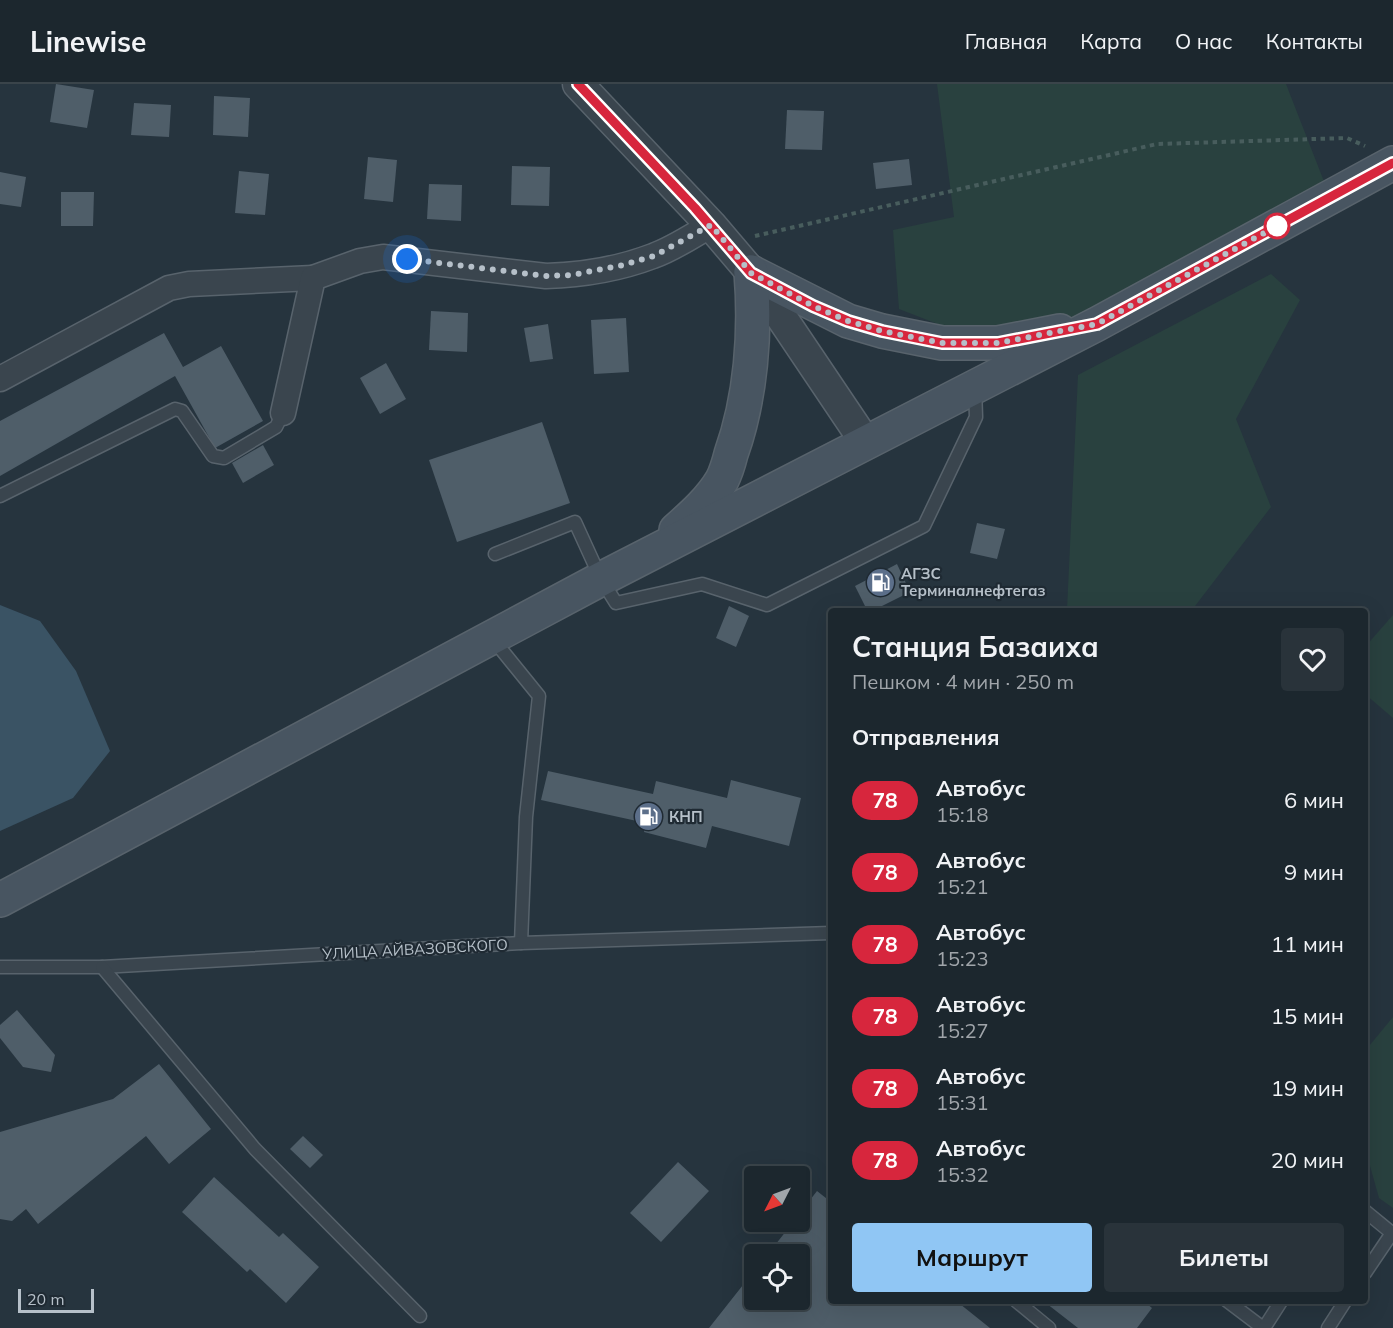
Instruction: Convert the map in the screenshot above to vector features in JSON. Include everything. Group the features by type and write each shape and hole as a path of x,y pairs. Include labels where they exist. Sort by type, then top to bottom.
{"main road":[{"path":"0,900 601,579 1097,324 1381,155"},
{"path":"751,273 813,306 848,321 882,331 942,343 998,343 1097,324"},
{"path":"647,556 700,508 723,478 739,432 752,350 754,310 751,273"}],"street":[{"path":"578,84 711,225 751,273 866,443"},
{"path":"0,379 169,288 189,284 313,278 360,261 383,257 546,276 572,275 654,256 711,225"},
{"path":"283,413 313,278"}],"lane":[{"path":"495,554 575,522 601,579 616,603 702,584 767,604 924,526 976,417 975,387"},
{"path":"0,496 175,409 182,411 213,456 224,458 276,427 283,413"},
{"path":"492,638 539,696 526,817 521,943"},
{"name":"УЛИЦА АЙВАЗОВСКОГО","path":"0,967 102,967 521,943 828,933"},
{"path":"102,967 255,1149 420,1316"},
{"path":"1368,1213 1392,1233 1368,1269"},
{"path":"1020,1304 1049,1328"},
{"path":"1231,1304 1264,1328 1279,1304"},
{"path":"1328,1328 1344,1304"}],"path":[{"path":"749,238 1157,144 1347,138 1381,155"}],"green space":[{"path":"937,84 1286,84 1325,184 1085,316 961,333 899,309 893,230 954,217"},
{"path":"1271,274 1300,300 1236,419 1271,507 1194,608 1067,608 1078,375"},
{"path":"1393,615 1393,718 1368,697 1368,644"},
{"path":"1393,1017 1393,1208 1379,1198 1368,1159 1368,1047"}],"water":[{"path":"0,605 40,621 76,671 110,751 73,798 0,831"}],"building":[{"path":"56,84 94,90 87,128 50,122"},
{"path":"214,96 250,98 248,137 213,135"},
{"path":"134,103 171,105 169,137 131,135"},
{"path":"787,110 824,111 822,150 785,149"},
{"path":"368,157 397,160 393,202 364,199"},
{"path":"909,159 912,185 876,189 873,163"},
{"path":"512,166 550,167 549,206 511,205"},
{"path":"239,171 269,174 265,215 235,213"},
{"path":"0,172 26,177 21,207 0,204"},
{"path":"429,184 462,185 461,221 427,219"},
{"path":"61,192 94,192 93,226 61,226"},
{"path":"431,311 468,313 467,352 429,350"},
{"path":"626,318 629,372 594,374 591,320"},
{"path":"548,324 553,359 530,362 524,328"},
{"path":"164,333 183,367 221,346 263,421 215,448 175,376 0,476 0,421"},
{"path":"386,363 406,399 380,414 360,378"},
{"path":"542,422 570,503 457,542 429,460"},
{"path":"263,445 274,465 243,483 232,463"},
{"path":"977,523 1005,529 997,559 970,553"},
{"path":"897,564 910,592 878,608 866,608 855,586"},
{"path":"729,606 749,616 736,647 716,638"},
{"path":"548,771 653,794 656,781 727,798 731,780 801,798 789,846 712,826 706,848 644,832 646,823 541,800"},
{"path":"17,1010 55,1055 51,1072 23,1067 0,1038 0,1025"},
{"path":"159,1064 211,1129 169,1164 146,1136 38,1224 26,1209 12,1221 0,1219 0,1132 113,1099"},
{"path":"303,1136 323,1155 310,1168 290,1149"},
{"path":"678,1162 709,1191 661,1242 630,1213"},
{"path":"214,1177 279,1237 283,1233 319,1267 286,1303 250,1269 247,1272 182,1212"},
{"path":"817,1191 828,1200 828,1304 960,1304 990,1328 709,1328 744,1284 744,1310 810,1310 810,1244 776,1244 785,1232 810,1232 810,1200"},
{"path":"1047,1304 1147,1304 1152,1308 1137,1328 1078,1328"}],"bus line":[{"name":"78","path":"578,84 711,225 751,273 813,306 848,321 882,331 942,343 998,343 1097,324 1393,163"}],"place":[{"name":"АГЗС Терминалнефтегаз","path":"880,582"},
{"name":"КНП","path":"648,816"}],"route":[{"path":"407,259 546,276 572,275 654,256 711,225 751,273 813,306 848,321 882,331 942,343 998,343 1097,324 1277,226"}]}
